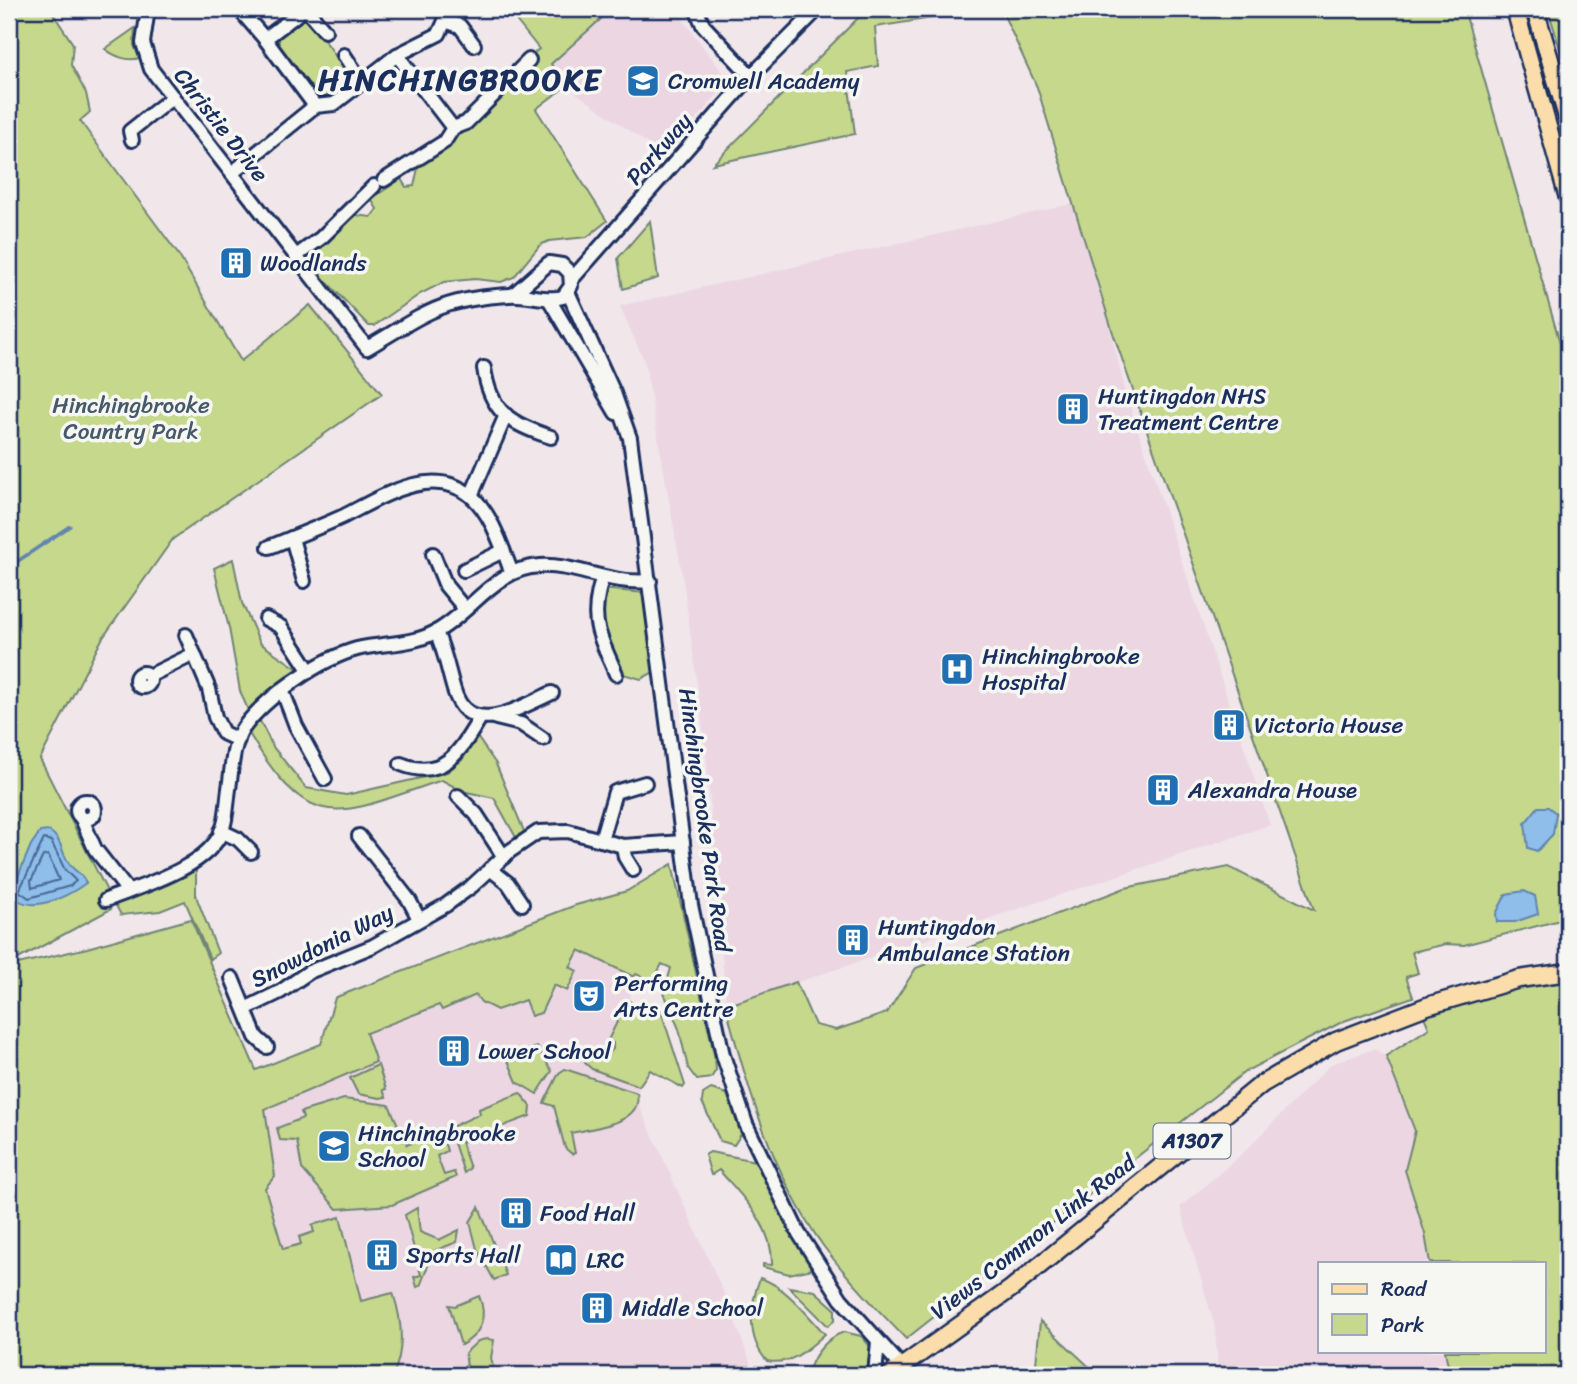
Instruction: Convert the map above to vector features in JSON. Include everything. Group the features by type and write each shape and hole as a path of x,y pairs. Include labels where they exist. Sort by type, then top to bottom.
{"main road":[{"path":"1515,9 1568,198"},
{"path":"1535,9 1568,120"},
{"name":"Views Common Link Road","path":"900,1372 1012,1288 1262,1084 1336,1041 1427,1006 1519,979 1568,972"}],"street":[{"name":"Christie Drive","path":"148,9 144,24 144,52 151,69 367,348 436,306 463,299 514,294"},
{"path":"239,9 315,106"},
{"path":"265,39 305,9 326,31"},
{"path":"696,9 703,25 751,76"},
{"name":"Parkway","path":"570,286 590,255 613,234 751,76 818,9"},
{"path":"232,173 315,106 334,104 397,55 439,34 445,15 460,26 474,45"},
{"path":"344,55 362,82"},
{"path":"397,55 453,128"},
{"path":"296,256 321,238 379,183 444,142 453,128 466,123 529,60"},
{"path":"132,140 130,131 173,97"},
{"name":"Parkway","path":"562,265 590,255"},
{"path":"549,263 562,265 570,286 563,297 514,294 549,263"},
{"path":"536,276 536,287 546,298"},
{"name":"Hinchingbrooke Park Road","path":"570,286 630,438 697,940 714,1022 746,1124 798,1232 841,1299 878,1341 900,1372"},
{"name":"Hinchingbrooke Park Road","path":"546,298 630,438"},
{"path":"484,368 488,395 506,415 524,428 551,437"},
{"path":"471,496 506,415"},
{"path":"269,547 397,488 425,483 457,488 471,496 503,551 511,571"},
{"path":"292,538 304,582"},
{"path":"464,570 503,551"},
{"path":"433,554 446,586 465,609"},
{"path":"106,900 196,861 211,849 221,831 238,740 245,727 309,670 357,649 405,644 436,632 511,571 540,566 564,568 602,579 650,581"},
{"path":"602,579 594,607 600,636 616,674"},
{"path":"266,619 281,627 309,670"},
{"path":"436,632 444,648 455,694 466,709 480,718 495,718 521,724 543,739"},
{"path":"186,635 209,689 215,717 223,733 238,740"},
{"path":"149,676 194,654"},
{"path":"283,692 296,726 325,779"},
{"path":"495,718 552,693"},
{"path":"401,764 429,770 449,761 480,718"},
{"path":"601,840 615,792 645,783"},
{"path":"458,796 476,814 504,857"},
{"path":"82,819 95,849 128,891"},
{"name":"Snowdonia Way","path":"245,1009 280,992 309,972 373,946 460,896 526,839 552,830 623,846 683,842"},
{"path":"221,831 238,839 251,852"},
{"name":"Snowdonia Way","path":"359,836 409,900 419,919"},
{"path":"623,846 625,857 633,870"},
{"path":"490,869 508,883 522,904"},
{"name":"Snowdonia Way","path":"232,978 256,1037 267,1047"},
{"path":"875,1375 878,1341"}],"shaded area":[{"name":"Cromwell Academy","path":"507,9 675,9 725,76 724,87 665,156 566,86"},
{"name":"Hinchingbrooke Hospital","path":"1072,204 1107,317 1127,397 1270,825 726,1006 706,752 684,586 645,363 620,306"},
{"name":"Hinchingbrooke School","path":"191,919 256,1070 570,947 638,979 628,1000 632,1002 650,1070 637,1092 639,1105 727,1300 753,1370 737,1375 9,1375 9,966"},
{"path":"1374,1049 1386,1056 1415,1131 1405,1170 1425,1234 1430,1262 1318,1262 1318,1352 1446,1352 1450,1375 1218,1375 1215,1327 1180,1207 1243,1153 1331,1064"}],"green space":[{"name":"Hinchingbrooke Country Park","path":"9,9 50,9 73,44 71,65 86,93 90,112 80,121 178,254 241,361 310,305 382,394 173,539 102,639 40,759 108,893 104,894 111,909 9,964"},
{"path":"507,9 612,9 551,64 566,86 536,109 607,221 587,237 549,241 540,245 514,277 501,282 475,279 444,282 420,294 374,326 369,326 323,278 307,256 356,215 371,217 377,209 371,199 401,179 406,187 414,186 418,168 450,145 458,134 470,129 503,92 512,87 524,90 529,85 526,77 533,62 530,56 539,49"},
{"path":"867,9 977,11 875,27 878,66 847,72 855,134 713,164"},
{"path":"1001,9 1464,9 1568,371 1568,918 1464,945 1446,944 1412,952 1418,973 1406,977 1413,997 1344,1021 1246,1071 906,1339 834,1259 806,1220 764,1131 726,1006 796,982 815,1025 836,1030 887,1013 916,968 1125,888 1229,867 1314,910 1113,333 1037,87"},
{"path":"1548,9 1568,9 1568,75"},
{"path":"304,16 329,46 352,82 327,97 318,96 278,45 280,35"},
{"path":"135,28 134,45 139,58 121,58 105,49"},
{"path":"650,221 658,278 623,289 618,258"},
{"path":"233,559 242,603 260,643 301,671 251,717 240,691 229,628 214,568"},
{"path":"601,589 646,593 654,672 641,679 619,673 601,631"},
{"path":"257,715 273,747 306,788 346,795 447,772 462,760 475,734 496,764 526,836 518,841 494,798 462,791 442,780 351,808 330,809 309,803 290,789 269,765 247,730"},
{"path":"672,864 715,1059 716,1070 711,1078 697,1080 688,1068 679,1029 664,993 671,968 662,964 655,977 645,978 636,974 634,977 579,950 570,967 577,971 567,991 554,985 541,1013 531,1016 525,1000 497,1010 481,1002 476,995 442,1010 439,1005 366,1033 376,1062 265,1109 275,1176 265,1188 283,1249 301,1244 299,1237 314,1232 312,1225 340,1217 361,1301 393,1293 401,1345 393,1375 9,1375 9,966 191,919 256,1070 321,1044 335,998 339,996 576,905 627,891"},
{"path":"196,866 196,896 218,953 210,959 185,901 160,911 121,915 114,902"},
{"path":"1568,982 1568,1375 1450,1375 1445,1352 1546,1352 1546,1262 1430,1262 1425,1234 1405,1170 1415,1131 1386,1056 1429,1028 1422,1012 1523,985"},
{"path":"628,1000 645,1013 654,1004 661,1011 685,1085 683,1088 650,1070 639,1086 592,1069 585,1063 599,1052 608,1054 613,1049 613,1043 608,1040"},
{"path":"537,1047 552,1071 537,1094 517,1082 507,1058"},
{"path":"378,1065 386,1097 358,1094 350,1078"},
{"path":"565,1069 637,1093 633,1112 625,1118 571,1133 575,1153 572,1154 565,1148 554,1106 544,1103 559,1073"},
{"path":"711,1089 727,1094 741,1134 734,1145 720,1141 702,1102 703,1094"},
{"path":"520,1093 531,1106 530,1116 461,1142 470,1168 464,1173 449,1128 480,1114 479,1109"},
{"path":"344,1099 389,1105 407,1145 441,1131 447,1151 437,1156 444,1175 454,1172 456,1177 392,1205 337,1209 302,1169 297,1141 280,1140 277,1128 303,1118 301,1112"},
{"path":"710,1152 755,1161 812,1269 789,1274 763,1267 763,1264 772,1265 768,1237 747,1202 719,1170 711,1175 705,1155"},
{"path":"479,1207 506,1275 494,1280 477,1249 470,1222"},
{"path":"417,1208 420,1232 439,1240 459,1230 457,1242 434,1251 420,1286 417,1287 414,1277 421,1275 405,1215"},
{"path":"760,1278 787,1294 825,1334 791,1359 767,1361 756,1342 752,1310"},
{"path":"789,1287 815,1291 835,1309 835,1320 828,1326"},
{"path":"479,1296 483,1311 481,1325 474,1336 461,1345 449,1305 455,1306"},
{"path":"1040,1321 1098,1375 1035,1375"},
{"path":"844,1332 861,1336 870,1346 868,1375 808,1375 820,1349"},
{"path":"494,1340 491,1358 495,1375 427,1375 467,1366 465,1353 478,1341"}],"water":[{"path":"1538,807 1548,807 1556,813 1553,834 1537,851 1528,848 1525,823"},
{"path":"49,831 57,838 68,862 86,883 58,899 27,904 11,893 31,845 40,832"},
{"path":"1524,891 1535,896 1538,914 1515,922 1497,922 1496,914 1506,894"}],"waterway":[{"path":"9,567 70,526"}],"place":[{"name":"Cromwell Academy","path":"643,81"},
{"name":"Woodlands","path":"236,263"},
{"name":"Huntingdon NHS Treatment Centre","path":"1073,409"},
{"name":"Hinchingbrooke Hospital","path":"957,669"},
{"name":"Victoria House","path":"1229,725"},
{"name":"Alexandra House","path":"1163,790"},
{"name":"Huntingdon Ambulance Station","path":"853,940"},
{"name":"Performing Arts Centre","path":"589,996"},
{"name":"Lower School","path":"454,1051"},
{"name":"Hinchingbrooke School","path":"334,1146"},
{"name":"Food Hall","path":"516,1213"},
{"name":"Sports Hall","path":"382,1255"},
{"name":"LRC","path":"561,1260"},
{"name":"Middle School","path":"597,1308"}],"district":[{"name":"HINCHINGBROOKE","path":"460,80"}]}
